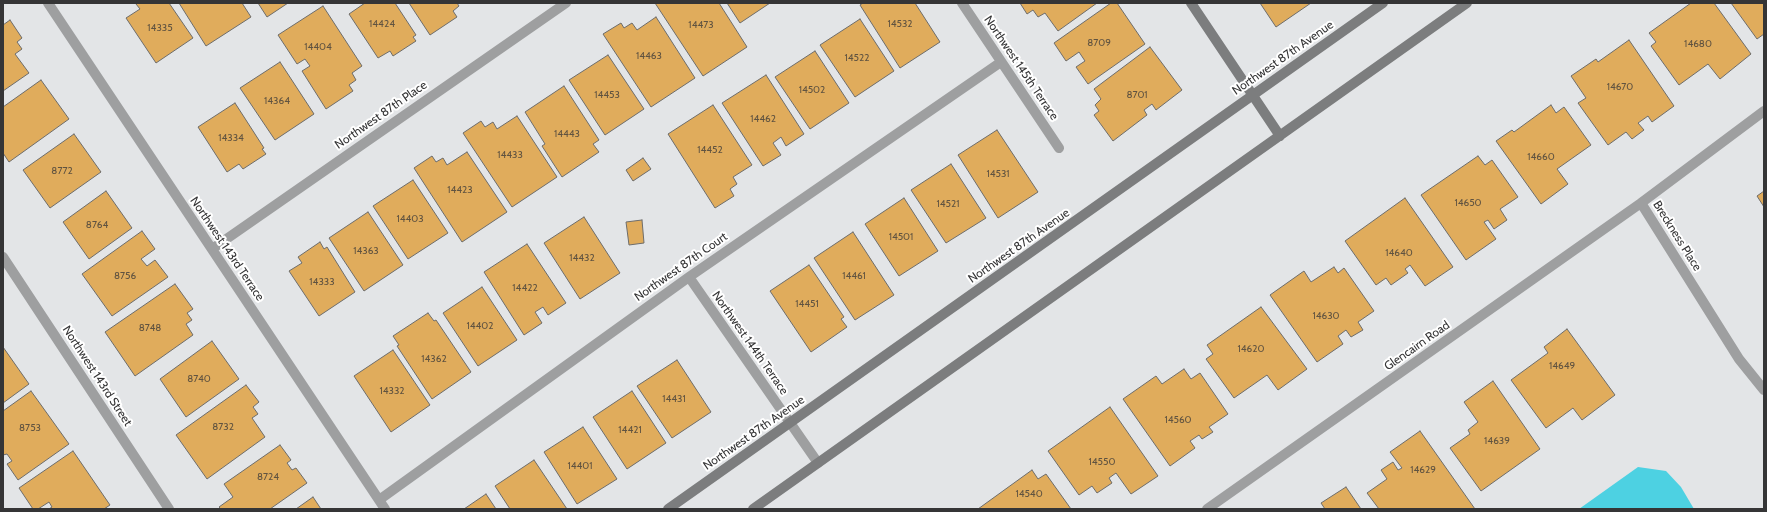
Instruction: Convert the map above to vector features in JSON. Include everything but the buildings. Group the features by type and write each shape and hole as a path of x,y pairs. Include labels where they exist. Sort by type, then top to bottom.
{"main road":[{"path":"1191,3 1280,136"},
{"name":"Northwest 87th Avenue","path":"668,509 1384,3"},
{"path":"753,509 1467,3"}],"street":[{"name":"Northwest 143rd Terrace","path":"48,3 385,509"},
{"name":"Northwest 87th Place","path":"212,249 566,3"},
{"name":"Northwest 145th Terrace","path":"962,3 1059,148"},
{"name":"Northwest 87th Court","path":"379,500 689,277 1001,62"},
{"name":"Breckness Place","path":"1764,110 1641,203 1739,359 1764,390"},
{"name":"Glencairn Road","path":"1207,509 1641,203"},
{"name":"Northwest 143rd Street","path":"3,257 169,509"},
{"name":"Northwest 144th Terrace","path":"689,277 818,463"}],"water":[{"path":"1638,467 1666,471 1681,487 1694,509 1579,509"}]}
